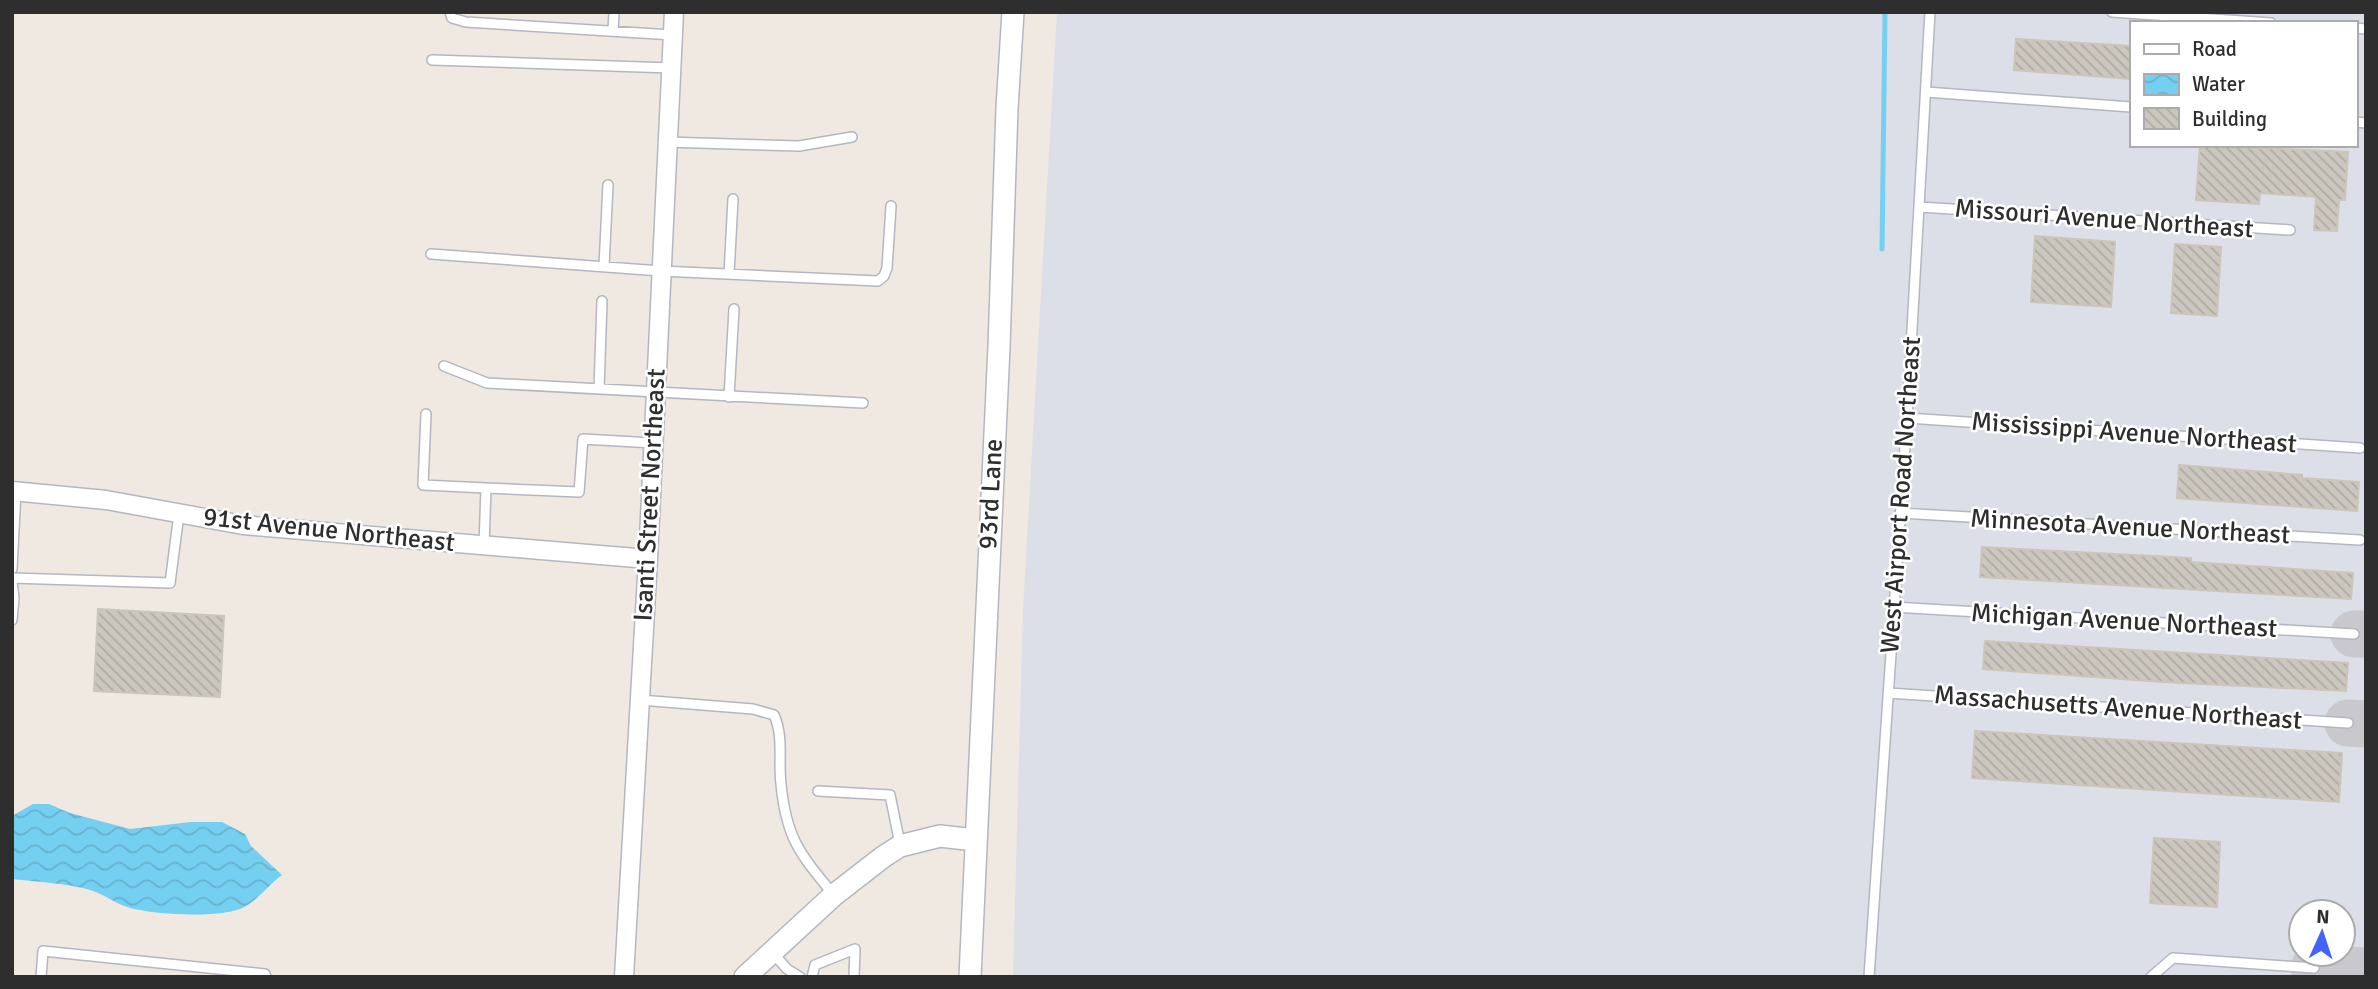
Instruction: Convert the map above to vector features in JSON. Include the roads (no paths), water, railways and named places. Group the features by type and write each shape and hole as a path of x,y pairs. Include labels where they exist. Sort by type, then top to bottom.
{"street":[{"name":"Isanti Street Northeast","path":"624,977 648,559 674,12"},
{"name":"93rd Lane","path":"970,977 1013,12"},
{"name":"91st Avenue Northeast","path":"14,491 106,500 243,525 648,559"},
{"path":"745,977 834,895 900,846 940,836 975,839"}],"lane":[{"path":"450,12 452,18 466,22 673,35"},
{"path":"613,31 614,12"},
{"name":"West Airport Road Northeast","path":"1869,977 1907,418 1930,12"},
{"path":"2112,12 2242,21"},
{"path":"432,60 671,68"},
{"path":"1926,92 2130,107"},
{"path":"666,142 799,146 852,137"},
{"path":"604,266 608,185"},
{"path":"729,274 733,199"},
{"path":"431,254 661,271 878,281 887,268 891,206"},
{"name":"Missouri Avenue Northeast","path":"1919,207 2290,230"},
{"path":"599,389 602,301"},
{"path":"729,397 734,309"},
{"path":"444,366 487,383 863,402"},
{"path":"426,414 423,485 579,492 583,439 653,443"},
{"name":"Mississippi Avenue Northeast","path":"1907,418 2360,448"},
{"path":"484,547 486,488"},
{"path":"12,569 14,491"},
{"path":"12,620 12,580 170,583 179,513"},
{"name":"Minnesota Avenue Northeast","path":"1900,513 2360,540"},
{"name":"Michigan Avenue Northeast","path":"1893,607 2354,634"},
{"name":"Massachusetts Avenue Northeast","path":"1888,693 2348,723"},
{"path":"640,700 754,709 774,715 780,729 781,785 790,834 802,857 834,895"},
{"path":"818,791 890,795 900,846"},
{"path":"812,977 815,965 855,949 854,977"},
{"path":"41,977 43,951 265,974 266,977"},
{"path":"772,952 787,970 800,977"},
{"path":"2151,977 2173,958 2287,966"}],"water":[{"path":"33,804 49,804 70,813 130,829 191,822 222,822 245,834 251,846 282,875 252,902 240,909 215,914 168,914 138,910 84,888 12,879 12,816"}],"waterway":[{"path":"1882,249 1885,12"}]}
